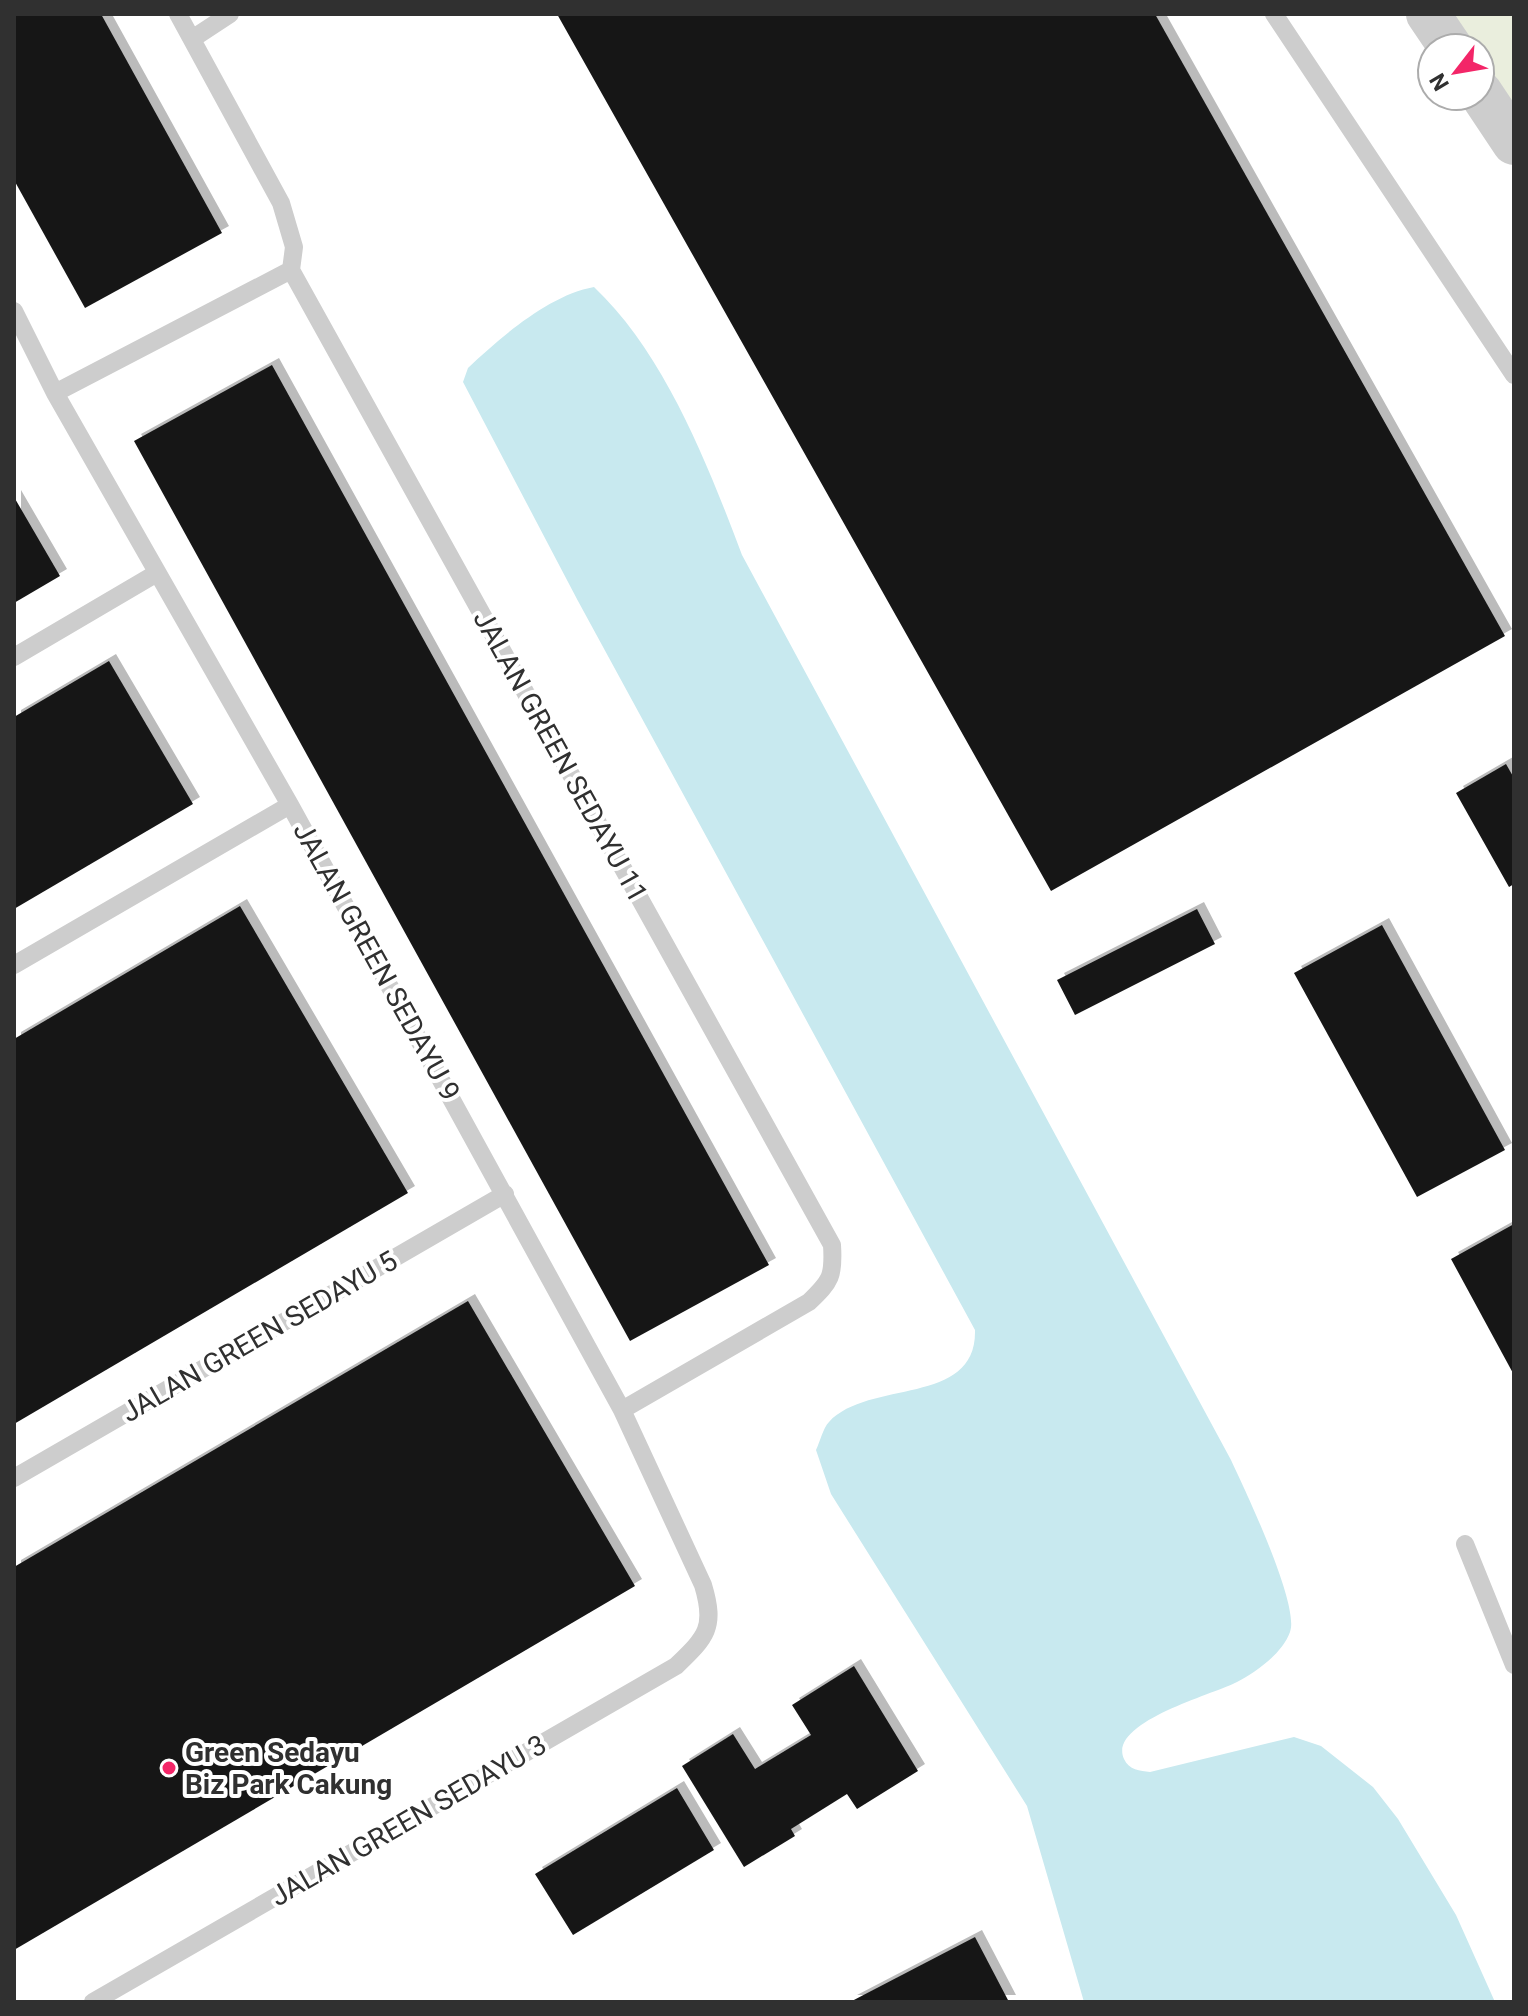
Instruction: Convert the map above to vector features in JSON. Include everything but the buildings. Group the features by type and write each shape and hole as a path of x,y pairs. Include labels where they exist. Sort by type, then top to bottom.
{"street":[{"path":"1428,14 1440,32"},
{"path":"1493,112 1514,143"}],"lane":[{"name":"JALAN GREEN SEDAYU 11","path":"178,14 281,203 294,247 291,270 832,1245 834,1267 829,1283 809,1302 622,1410"},
{"path":"192,39 230,14"},
{"path":"1274,14 1514,375"},
{"path":"55,393 291,270"},
{"name":"JALAN GREEN SEDAYU 9","path":"14,311 55,393 290,805 622,1410 703,1585 709,1625"},
{"path":"14,657 157,573"},
{"path":"14,965 290,805"},
{"name":"JALAN GREEN SEDAYU 5","path":"14,1478 505,1194"},
{"path":"1465,1544 1514,1665"},
{"name":"JALAN GREEN SEDAYU 3","path":"93,2002 676,1666 701,1643 709,1625"}],"green space":[{"path":"1428,14 1514,14 1514,143 1493,112 1496,112 1496,32 1440,32"}],"water":[{"path":"594,287 642,344 682,412 742,555 1231,1460 1279,1574 1291,1618 1290,1632 1281,1648 1260,1668 1237,1682 1166,1711 1131,1733 1123,1746 1126,1763 1132,1768 1150,1772 1294,1737 1321,1746 1373,1787 1398,1819 1456,1915 1495,2002 1084,2002 1027,1806 831,1494 816,1450 829,1422 847,1409 869,1400 940,1382 959,1371 971,1354 975,1330 578,601 463,382 468,368 526,319 560,299"}],"place":[{"name":"Green Sedayu Biz Park Cakung","path":"169,1768"}]}
